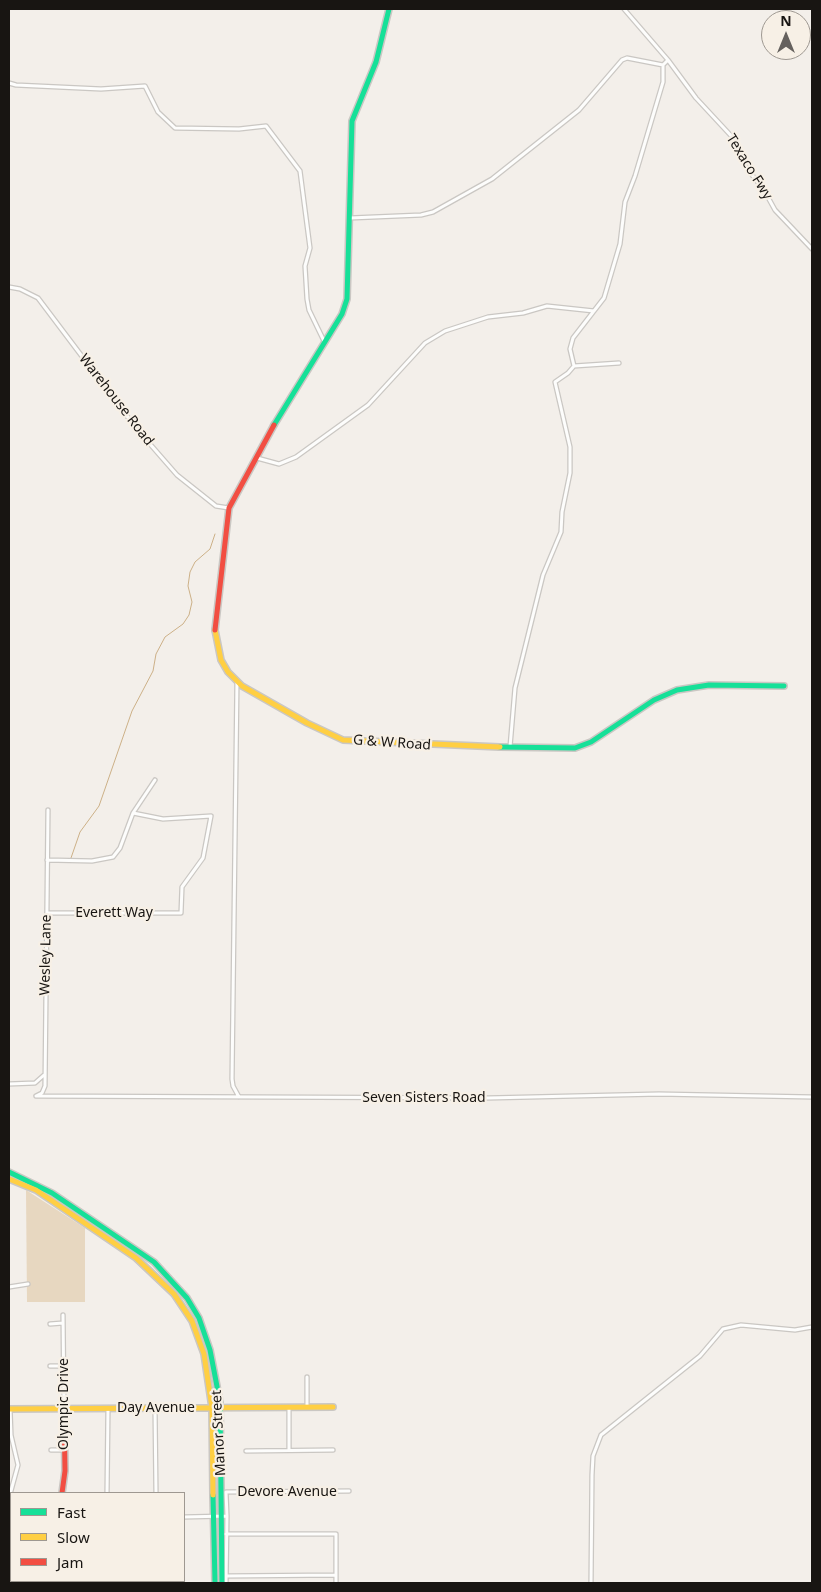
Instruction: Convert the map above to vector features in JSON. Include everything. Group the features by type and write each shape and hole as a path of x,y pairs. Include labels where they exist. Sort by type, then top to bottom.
{"street":[{"name":"G & W Road","path":"389,9 376,62 352,120 347,299 342,314 286,403 258,458 229,508 214,625 216,645 221,660 237,681 307,723 343,740 440,746 575,748 591,742 654,700 686,687 709,685 784,686"},
{"name":"Texaco Fwy","path":"624,9 668,60 696,98 735,140 744,166 764,190 775,210 812,249"},
{"path":"350,218 421,215 433,212 492,179 579,110 622,60 627,58 664,65"},
{"path":"574,366 571,360 571,344 604,298 617,256 625,202 636,176 663,82 664,65 668,60"},
{"path":"9,83 16,85 101,89 145,86 158,112 175,128 239,130 266,126 300,171 310,248 305,266 307,299 309,310 324,341"},
{"name":"Warehouse Road","path":"9,287 20,289 38,298 136,428 178,475 216,506 229,508"},
{"path":"258,458 279,464 296,456 368,405 425,343 445,331 488,318 524,313 548,306 594,311"},
{"path":"510,748 516,683 543,575 561,532 562,512 570,474 570,447 555,382 574,366 619,363"},
{"path":"237,681 232,1086 240,1098"},
{"path":"47,860 92,861 113,857 120,848 133,813 155,780"},
{"name":"Wesley Lane","path":"36,1096 44,1088 48,810"},
{"name":"Everett Way","path":"47,913 181,913 182,887 203,858 211,816 163,818 133,813"},
{"path":"9,1084 35,1084 44,1075"},
{"name":"Seven Sisters Road","path":"36,1096 488,1098 659,1094 812,1097"},
{"name":"Manor Street","path":"9,1172 60,1198 147,1258 186,1298 204,1332 214,1362 220,1408 224,1516 222,1583"},
{"name":"Manor Street","path":"9,1180 36,1190 136,1258 161,1279 185,1309 199,1338 204,1354 212,1408 215,1583"},
{"path":"9,1287 28,1284"},
{"name":"Olympic Drive","path":"62,1492 65,1450 63,1315"},
{"path":"50,1324 64,1324"},
{"path":"591,1583 593,1456 601,1435 700,1356 723,1330 742,1325 795,1330 812,1327"},
{"path":"50,1366 64,1366"},
{"path":"306,1377 307,1407"},
{"path":"289,1407 290,1450"},
{"name":"Day Avenue","path":"9,1410 333,1407"},
{"path":"156,1408 156,1492"},
{"path":"107,1492 108,1409"},
{"path":"9,1410 11,1435 18,1465 11,1492"},
{"path":"51,1450 65,1450"},
{"path":"246,1451 334,1450"},
{"name":"Devore Avenue","path":"224,1516 226,1492 349,1491"},
{"path":"185,1516 224,1516 226,1583"},
{"path":"226,1534 336,1534 336,1583"},
{"path":"226,1576 336,1575"}],"shaded area":[{"path":"26,1190 85,1228 85,1302 27,1302"}],"waterway":[{"path":"71,858 80,832 99,806 132,711 153,671 156,654 165,637 183,624 189,615 192,602 188,586 190,572 195,562 210,549 215,534"}],"traffic: fast":[{"path":"274,425 342,314 347,299 352,121 376,62 389,9"},
{"path":"500,747 575,748 591,742 654,700 677,690 709,685 784,686"},
{"path":"9,1172 52,1193 154,1262 187,1298 199,1318 210,1350 220,1402 222,1583"},
{"path":"213,1495 215,1583"}],"traffic: slow":[{"path":"215,630 221,660 228,672 242,686 307,723 343,740 500,747"},
{"path":"9,1179 36,1190 136,1258 174,1294 192,1321 204,1354 212,1408 213,1495"},
{"path":"9,1409 333,1407"}],"traffic: jam":[{"path":"215,630 229,508 274,425"},
{"path":"62,1492 65,1471 64,1409"}]}
